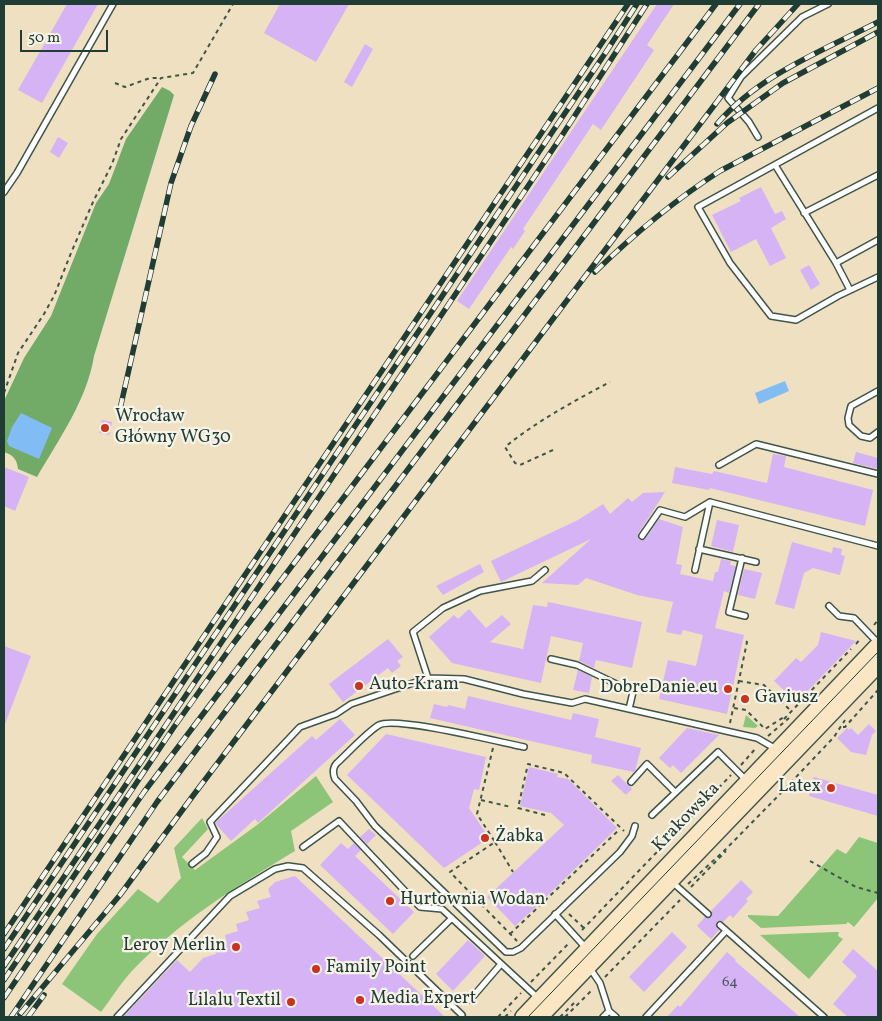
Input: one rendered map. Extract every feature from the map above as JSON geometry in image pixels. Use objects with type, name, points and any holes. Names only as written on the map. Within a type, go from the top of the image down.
[{"type":"main road","name":"Krakowska","points":[[523,1017],[878,644]]},
{"type":"main road","name":"Krakowska","points":[[540,1017],[874,672]]},
{"type":"lane","points":[[4,192],[17,173],[113,4]]},
{"type":"lane","points":[[758,137],[749,122],[728,98],[741,77],[802,17],[828,4]]},
{"type":"lane","points":[[878,108],[698,207],[730,263],[771,316],[796,320],[878,276]]},
{"type":"lane","points":[[775,165],[836,263],[850,290]]},
{"type":"lane","points":[[804,213],[878,175]]},
{"type":"lane","points":[[836,263],[878,240]]},
{"type":"lane","points":[[878,391],[851,406],[848,418],[849,426],[861,436],[870,438],[878,432]]},
{"type":"lane","points":[[719,465],[756,444],[878,474]]},
{"type":"lane","points":[[694,570],[710,502]]},
{"type":"lane","points":[[642,536],[660,510],[685,517],[710,502],[878,546]]},
{"type":"lane","points":[[699,549],[756,562]]},
{"type":"lane","points":[[742,558],[729,612],[745,616]]},
{"type":"lane","points":[[428,678],[412,632],[443,608],[480,591],[532,581],[545,570]]},
{"type":"lane","points":[[829,606],[838,616],[854,618],[878,644]]},
{"type":"lane","points":[[551,658],[577,665],[632,692],[629,709]]},
{"type":"lane","points":[[192,864],[206,853],[217,836],[210,822],[300,727],[336,714],[351,704],[428,678],[464,680],[572,703],[585,700],[629,709],[757,738],[778,751]]},
{"type":"lane","points":[[524,747],[417,725],[386,723],[376,728],[336,764],[333,775],[375,826],[506,952],[514,952],[521,948],[620,852],[632,836],[635,826]]},
{"type":"lane","points":[[652,815],[718,752],[748,782]]},
{"type":"lane","points":[[631,782],[647,764],[675,792]]},
{"type":"lane","points":[[303,847],[338,821],[420,907],[442,909],[540,1000]]},
{"type":"lane","points":[[117,1017],[230,896],[274,869],[288,866],[303,868],[379,935],[462,1017]]},
{"type":"lane","points":[[671,880],[708,914]]},
{"type":"lane","points":[[555,914],[588,950]]},
{"type":"lane","points":[[413,956],[452,918]]},
{"type":"lane","points":[[720,925],[824,1017]]},
{"type":"lane","points":[[646,1017],[726,931]]},
{"type":"lane","points":[[470,1000],[502,964]]},
{"type":"lane","points":[[589,966],[600,983],[609,1011],[616,1017]]},
{"type":"lane","points":[[603,1017],[609,1011]]},
{"type":"path","points":[[115,83],[125,87],[150,78],[192,73],[210,46],[233,4]]},
{"type":"path","points":[[4,393],[18,353],[54,296],[78,236],[112,164],[121,139],[161,78]]},
{"type":"path","points":[[553,450],[520,466],[515,463],[505,447],[560,408],[610,382]]},
{"type":"path","points":[[870,628],[878,620]]},
{"type":"path","points":[[856,644],[864,635]]},
{"type":"path","points":[[728,731],[748,642],[743,640]]},
{"type":"path","points":[[733,708],[746,710],[764,730],[784,718],[806,698],[851,649]]},
{"type":"path","points":[[739,681],[764,685],[791,711]]},
{"type":"path","points":[[843,727],[878,690]]},
{"type":"path","points":[[495,741],[478,814],[513,872]]},
{"type":"path","points":[[687,884],[756,818],[829,742]]},
{"type":"path","points":[[739,766],[759,746]]},
{"type":"path","points":[[545,815],[518,808],[528,764],[564,773],[626,834]]},
{"type":"path","points":[[679,834],[690,818],[734,772]]},
{"type":"path","points":[[481,800],[511,807]]},
{"type":"path","points":[[510,934],[621,828]]},
{"type":"path","points":[[579,933],[679,831]]},
{"type":"path","points":[[494,842],[450,872],[517,942]]},
{"type":"path","points":[[690,888],[726,851]]},
{"type":"path","points":[[810,861],[856,887],[878,893]]},
{"type":"path","points":[[602,980],[680,899]]},
{"type":"path","points":[[562,907],[584,928]]},
{"type":"path","points":[[530,983],[571,941]]},
{"type":"path","points":[[565,1017],[595,987]]},
{"type":"path","points":[[498,1017],[524,989]]},
{"type":"green space","points":[[162,87],[174,95],[85,388],[63,434],[37,477],[18,469],[14,458],[4,452],[4,401],[24,358],[51,316],[96,203],[109,184],[126,139]]},
{"type":"green space","points":[[746,715],[758,726],[755,728],[743,727]]},
{"type":"green space","points":[[316,776],[333,802],[291,831],[295,851],[230,891],[168,937],[131,972],[101,1012],[62,984],[97,934],[138,889],[158,903],[181,878],[174,848],[202,818],[208,829],[182,857],[195,870],[257,825]]},
{"type":"green space","points":[[859,837],[878,843],[878,898],[854,927],[848,922],[846,924],[761,928],[748,917],[748,915],[778,916],[837,849],[846,854]]},
{"type":"green space","points":[[839,932],[838,936],[843,939],[809,979],[760,935]]},
{"type":"water","points":[[785,381],[789,391],[759,404],[755,393]]},
{"type":"water","points":[[21,413],[52,428],[39,459],[9,446],[7,441],[12,427]]},
{"type":"building","points":[[67,4],[98,4],[42,103],[18,90]]},
{"type":"building","points":[[280,4],[349,4],[316,62],[264,33]]},
{"type":"building","points":[[657,4],[674,4],[647,45],[654,50],[601,130],[593,124],[523,229],[525,231],[513,249],[511,247],[469,309],[457,301]]},
{"type":"building","points":[[365,44],[373,49],[352,87],[344,82]]},
{"type":"building","points":[[58,137],[68,143],[59,158],[50,152]]},
{"type":"building","points":[[761,187],[775,214],[782,211],[786,219],[771,228],[786,258],[770,266],[756,239],[731,252],[712,215],[741,201],[739,198]]},
{"type":"building","points":[[809,265],[820,284],[811,290],[800,270]]},
{"type":"building","name":"Wrocław Główny WG30","points":[[102,420],[112,422],[109,435],[99,433]]},
{"type":"building","points":[[856,452],[878,458],[878,469],[853,463]]},
{"type":"building","points":[[773,454],[786,456],[784,467],[873,490],[865,526],[710,488],[709,490],[672,483],[675,467],[712,474],[714,471],[767,483]]},
{"type":"building","points":[[4,467],[29,477],[15,511],[4,506]]},
{"type":"building","points":[[665,492],[638,534],[639,539],[645,539],[659,519],[683,527],[676,564],[682,565],[680,574],[713,581],[715,572],[718,572],[721,559],[731,561],[730,565],[736,566],[729,593],[724,591],[715,628],[744,635],[727,714],[659,699],[668,660],[696,666],[703,635],[683,630],[681,635],[666,632],[673,602],[637,595],[586,578],[578,585],[542,583],[591,539],[501,582],[491,561],[578,520],[603,504],[610,514],[628,498],[632,502],[643,493]]},
{"type":"building","points":[[717,520],[739,525],[733,552],[711,546]]},
{"type":"building","points":[[792,542],[832,553],[833,547],[842,549],[841,555],[845,556],[840,575],[813,568],[804,573],[794,609],[775,604]]},
{"type":"building","points":[[480,564],[484,572],[443,595],[436,586]]},
{"type":"building","points":[[744,569],[762,573],[755,599],[738,595]]},
{"type":"building","points":[[548,602],[642,622],[632,668],[596,660],[594,668],[579,661],[583,643],[551,636],[541,683],[452,663],[429,637],[454,615],[458,619],[469,609],[486,628],[502,615],[511,624],[490,642],[523,649],[533,605],[547,607]]},
{"type":"building","points":[[821,632],[856,641],[797,702],[774,681],[796,658],[801,662],[818,645]]},
{"type":"building","points":[[388,639],[403,657],[397,661],[401,666],[392,673],[388,668],[343,702],[329,684]]},
{"type":"building","points":[[4,646],[31,656],[5,724],[4,724]]},
{"type":"building","points":[[578,670],[592,677],[589,693],[573,690]]},
{"type":"building","points":[[468,696],[571,720],[573,713],[599,719],[595,737],[641,748],[635,771],[591,763],[592,755],[430,718],[434,704],[465,709]]},
{"type":"building","points":[[340,719],[355,735],[258,823],[255,819],[231,841],[215,823],[312,736],[316,740]]},
{"type":"building","points":[[869,724],[876,731],[872,735],[866,755],[851,752],[837,738],[847,728],[849,730],[851,728],[858,735]]},
{"type":"building","points":[[687,728],[719,735],[681,773],[673,765],[670,768],[659,758]]},
{"type":"building","points":[[386,734],[486,757],[479,790],[474,789],[469,808],[489,838],[444,868],[347,775]]},
{"type":"building","points":[[529,767],[558,774],[557,777],[568,779],[617,828],[546,897],[536,903],[537,906],[515,926],[487,897],[564,825],[551,813],[520,806]]},
{"type":"building","points":[[618,775],[632,789],[626,795],[611,781]]},
{"type":"building","points":[[814,777],[878,795],[878,816],[809,796]]},
{"type":"building","points":[[369,829],[376,835],[367,844],[360,837]]},
{"type":"building","points":[[341,843],[348,849],[354,843],[361,850],[355,856],[414,912],[393,934],[320,865]]},
{"type":"building","name":"Family Point","points":[[295,876],[445,1017],[123,1017],[177,960],[190,972],[203,958],[216,954],[214,947],[227,943],[225,935],[238,931],[236,924],[249,920],[246,912],[260,908],[257,901],[271,897],[268,889],[275,882]]},
{"type":"building","points":[[741,880],[753,892],[746,899],[748,901],[733,918],[730,915],[723,922],[717,922],[716,926],[719,930],[711,939],[697,926],[705,917],[711,917],[711,911]]},
{"type":"building","points":[[672,932],[687,947],[644,992],[629,977]]},
{"type":"building","points":[[468,940],[485,956],[453,991],[436,974]]},
{"type":"building","points":[[853,949],[878,971],[878,1017],[848,1017],[833,1004],[857,976],[842,962]]},
{"type":"building","points":[[727,952],[800,1017],[667,1017],[678,1005],[680,1007]]},
{"type":"tram line","points":[[528,1017],[878,652]]},
{"type":"railway","points":[[4,934],[628,4]]},
{"type":"railway","points":[[4,949],[637,4]]},
{"type":"railway","points":[[4,966],[561,137],[647,4]]},
{"type":"railway","points":[[4,980],[174,727],[233,644],[716,4]]},
{"type":"railway","points":[[4,998],[144,792],[740,4]]},
{"type":"railway","points":[[11,1017],[157,802],[759,4]]},
{"type":"railway","points":[[20,1014],[120,895],[756,50],[798,4]]},
{"type":"railway","points":[[717,124],[752,91],[772,78],[814,54],[878,22]]},
{"type":"railway","points":[[668,177],[727,123],[783,83],[878,32]]},
{"type":"railway","points":[[120,409],[171,183],[191,126],[215,74]]},
{"type":"railway","points":[[595,272],[655,218],[720,171],[878,88]]},
{"type":"railway","points":[[28,1017],[44,995]]},
{"type":"place","name":"Wrocław Główny WG30","points":[[105,428]]},
{"type":"place","name":"Auto-Kram","points":[[359,686]]},
{"type":"place","name":"DobreDanie.eu","points":[[728,689]]},
{"type":"place","name":"Gaviusz","points":[[745,699]]},
{"type":"place","name":"Latex","points":[[831,788]]},
{"type":"place","name":"Żabka","points":[[485,838]]},
{"type":"place","name":"Hurtownia Wodan","points":[[390,901]]},
{"type":"place","name":"Leroy Merlin","points":[[236,947]]},
{"type":"place","name":"Family Point","points":[[316,969]]},
{"type":"place","name":"Media Expert","points":[[360,1000]]},
{"type":"place","name":"Lilalu Textil","points":[[291,1002]]}]
